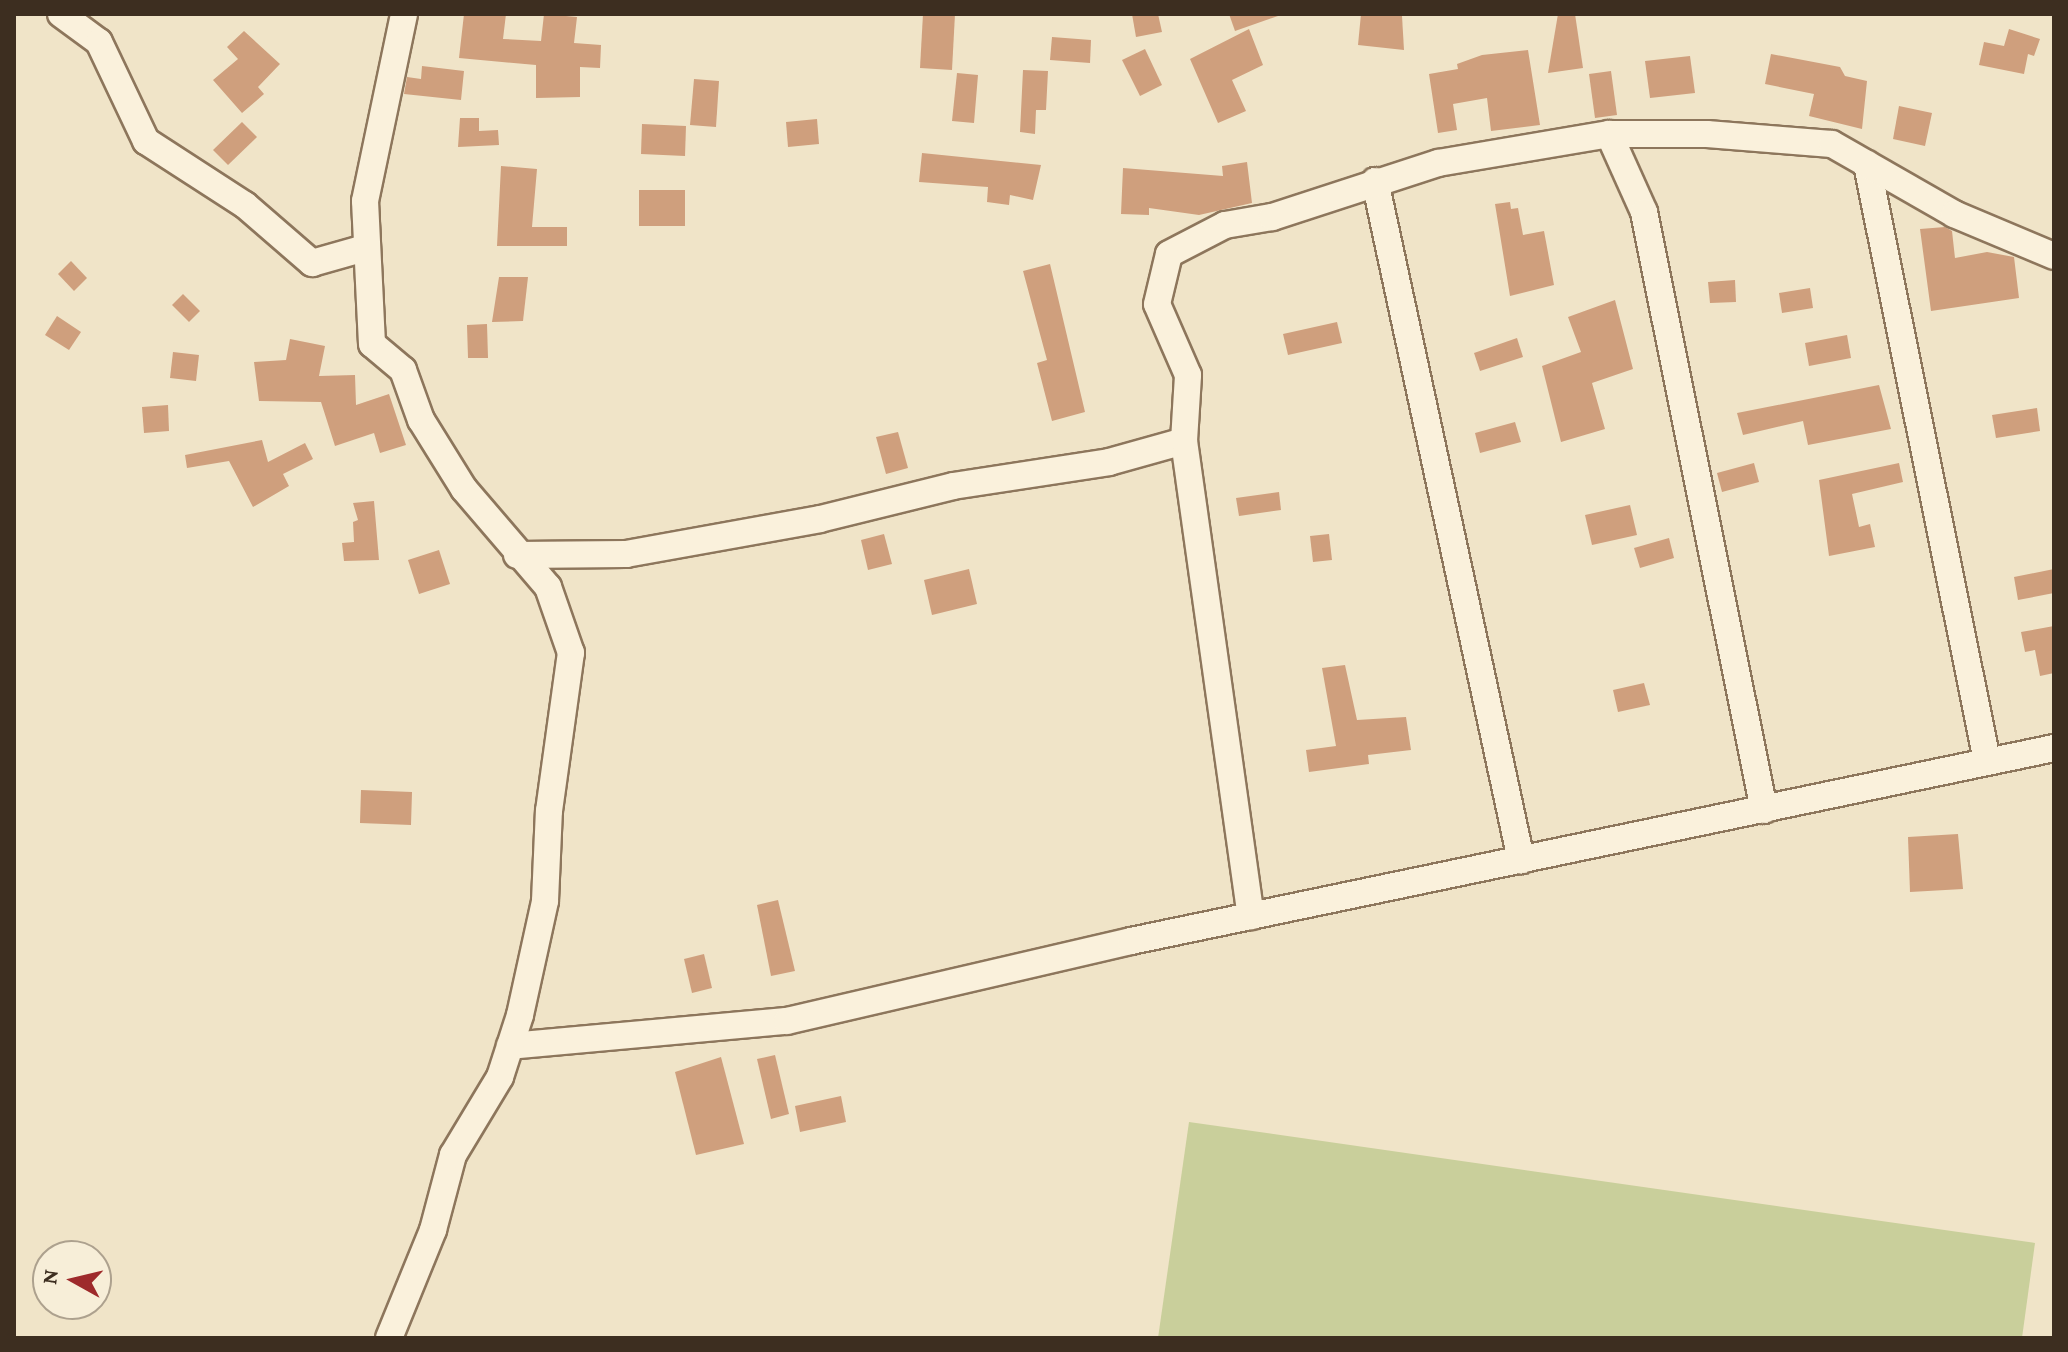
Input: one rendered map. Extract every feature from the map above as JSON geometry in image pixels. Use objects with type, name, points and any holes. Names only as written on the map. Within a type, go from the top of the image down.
[{"type":"street","points":[[61,14],[99,42],[146,141],[245,205],[312,263],[365,248]]},
{"type":"street","points":[[389,1338],[433,1230],[453,1155],[500,1077],[510,1046],[545,901],[549,811],[571,653],[548,587],[517,555],[421,420],[403,370],[372,344],[365,248],[373,148],[404,14]]},
{"type":"street","points":[[1609,134],[1644,212],[1764,810]]},
{"type":"street","points":[[1251,916],[1184,441],[1188,375],[1157,304],[1169,254],[1225,225],[1272,217],[1438,163],[1609,134],[1707,134],[1832,144],[1954,214],[2054,256]]},
{"type":"street","points":[[1867,164],[1987,761]]},
{"type":"street","points":[[1375,181],[1521,860]]},
{"type":"street","points":[[517,555],[626,554],[820,519],[953,486],[1109,462],[1184,441]]},
{"type":"street","points":[[510,1046],[787,1021],[1251,916],[2054,748]]},
{"type":"green space","points":[[1189,1122],[2035,1243],[2022,1338],[1158,1338]]},
{"type":"building","points":[[464,14],[506,14],[503,39],[541,41],[544,14],[577,17],[574,43],[601,45],[600,68],[580,67],[580,97],[536,98],[536,65],[459,58]]},
{"type":"building","points":[[923,14],[955,14],[952,70],[920,68]]},
{"type":"building","points":[[1132,14],[1158,14],[1162,32],[1136,37]]},
{"type":"building","points":[[1229,14],[1277,14],[1278,16],[1235,31]]},
{"type":"building","points":[[1361,14],[1402,16],[1404,50],[1358,45]]},
{"type":"building","points":[[1558,14],[1575,14],[1583,68],[1548,73]]},
{"type":"building","points":[[1249,29],[1263,65],[1232,80],[1246,111],[1218,123],[1190,59]]},
{"type":"building","points":[[2009,29],[2040,39],[2034,56],[2028,54],[2024,74],[1979,65],[1984,42],[2004,46]]},
{"type":"building","points":[[244,31],[280,64],[258,87],[264,94],[242,113],[213,80],[238,59],[227,47]]},
{"type":"building","points":[[1052,37],[1091,40],[1090,63],[1050,60]]},
{"type":"building","points":[[1145,49],[1162,85],[1140,96],[1122,60]]},
{"type":"building","points":[[1528,50],[1540,125],[1491,131],[1487,98],[1453,104],[1457,130],[1438,133],[1429,74],[1458,69],[1457,64],[1482,55]]},
{"type":"building","points":[[1771,54],[1840,67],[1845,76],[1867,81],[1862,129],[1809,116],[1814,94],[1765,84]]},
{"type":"building","points":[[1690,56],[1695,93],[1650,98],[1645,61]]},
{"type":"building","points":[[422,66],[464,71],[461,100],[404,94],[407,77],[421,79]]},
{"type":"building","points":[[1023,70],[1048,71],[1046,110],[1036,110],[1035,134],[1020,132]]},
{"type":"building","points":[[1611,71],[1617,115],[1595,118],[1589,74]]},
{"type":"building","points":[[957,73],[978,75],[974,123],[952,121]]},
{"type":"building","points":[[694,79],[719,81],[716,127],[690,125]]},
{"type":"building","points":[[1899,106],[1932,113],[1925,146],[1893,139]]},
{"type":"building","points":[[460,118],[479,118],[479,131],[498,130],[499,145],[458,147]]},
{"type":"building","points":[[817,119],[819,144],[788,147],[786,122]]},
{"type":"building","points":[[242,122],[257,137],[228,165],[213,150]]},
{"type":"building","points":[[642,124],[686,126],[685,156],[641,154]]},
{"type":"building","points":[[922,153],[1041,165],[1033,200],[1010,195],[1009,205],[987,202],[988,187],[919,182]]},
{"type":"building","points":[[1247,162],[1252,203],[1199,215],[1149,208],[1149,215],[1121,214],[1123,168],[1223,176],[1222,166]]},
{"type":"building","points":[[501,166],[537,169],[532,227],[567,227],[567,246],[497,246]]},
{"type":"building","points":[[639,190],[685,190],[685,226],[639,226]]},
{"type":"building","points":[[1510,202],[1511,209],[1518,208],[1523,235],[1544,231],[1554,285],[1510,296],[1495,204]]},
{"type":"building","points":[[1945,227],[1952,231],[1955,258],[1987,252],[2014,257],[2019,298],[1931,311],[1920,229]]},
{"type":"building","points":[[71,261],[87,278],[74,291],[58,274]]},
{"type":"building","points":[[1050,264],[1085,412],[1052,421],[1037,363],[1047,360],[1023,271]]},
{"type":"building","points":[[499,277],[528,277],[523,321],[492,322]]},
{"type":"building","points":[[1735,280],[1736,302],[1710,303],[1708,282]]},
{"type":"building","points":[[1810,288],[1813,308],[1782,313],[1779,293]]},
{"type":"building","points":[[183,294],[200,311],[189,322],[172,305]]},
{"type":"building","points":[[1615,300],[1633,369],[1592,383],[1605,429],[1561,442],[1542,366],[1581,352],[1568,317]]},
{"type":"building","points":[[57,316],[81,332],[69,350],[45,335]]},
{"type":"building","points":[[1337,322],[1342,343],[1288,355],[1283,334]]},
{"type":"building","points":[[487,324],[488,358],[468,358],[467,325]]},
{"type":"building","points":[[1847,335],[1851,358],[1809,366],[1805,343]]},
{"type":"building","points":[[1517,338],[1523,357],[1480,371],[1474,353]]},
{"type":"building","points":[[290,339],[325,346],[319,376],[355,375],[356,405],[389,394],[406,445],[380,453],[374,433],[335,446],[321,402],[259,401],[254,362],[286,360]]},
{"type":"building","points":[[173,352],[199,355],[196,381],[170,378]]},
{"type":"building","points":[[1879,385],[1891,429],[1808,445],[1803,421],[1743,435],[1737,413]]},
{"type":"building","points":[[168,405],[169,431],[144,433],[142,407]]},
{"type":"building","points":[[2037,408],[2040,431],[1996,438],[1992,415]]},
{"type":"building","points":[[1515,422],[1521,442],[1480,453],[1475,433]]},
{"type":"building","points":[[898,432],[908,468],[886,474],[876,437]]},
{"type":"building","points":[[262,440],[268,462],[305,443],[313,459],[283,474],[289,486],[253,507],[229,461],[187,468],[185,455]]},
{"type":"building","points":[[1754,463],[1759,482],[1722,492],[1717,473]]},
{"type":"building","points":[[1899,463],[1903,482],[1852,494],[1859,527],[1870,524],[1875,547],[1829,556],[1819,480]]},
{"type":"building","points":[[1279,492],[1281,510],[1239,516],[1236,498]]},
{"type":"building","points":[[374,501],[379,560],[344,561],[342,543],[354,542],[353,522],[358,520],[353,503]]},
{"type":"building","points":[[1630,505],[1637,535],[1592,545],[1585,515]]},
{"type":"building","points":[[884,534],[892,564],[868,570],[861,540]]},
{"type":"building","points":[[1329,534],[1332,560],[1313,562],[1310,536]]},
{"type":"building","points":[[1669,538],[1674,558],[1640,568],[1634,548]]},
{"type":"building","points":[[439,550],[450,584],[419,594],[408,560]]},
{"type":"building","points":[[969,569],[977,604],[932,615],[924,580]]},
{"type":"building","points":[[2054,569],[2054,593],[2018,600],[2014,577]]},
{"type":"building","points":[[2054,626],[2054,673],[2040,676],[2035,650],[2025,652],[2021,632]]},
{"type":"building","points":[[1345,665],[1357,720],[1406,717],[1411,750],[1368,755],[1369,764],[1309,772],[1306,750],[1336,746],[1322,668]]},
{"type":"building","points":[[1644,683],[1650,705],[1618,712],[1613,690]]},
{"type":"building","points":[[361,790],[412,792],[411,825],[360,823]]},
{"type":"building","points":[[1958,834],[1963,889],[1910,892],[1908,837]]},
{"type":"building","points":[[778,900],[795,971],[771,976],[757,905]]},
{"type":"building","points":[[704,954],[712,988],[692,993],[684,959]]},
{"type":"building","points":[[775,1055],[789,1114],[771,1119],[757,1059]]},
{"type":"building","points":[[721,1057],[744,1144],[696,1155],[675,1072]]},
{"type":"building","points":[[841,1096],[846,1122],[800,1132],[795,1106]]}]
